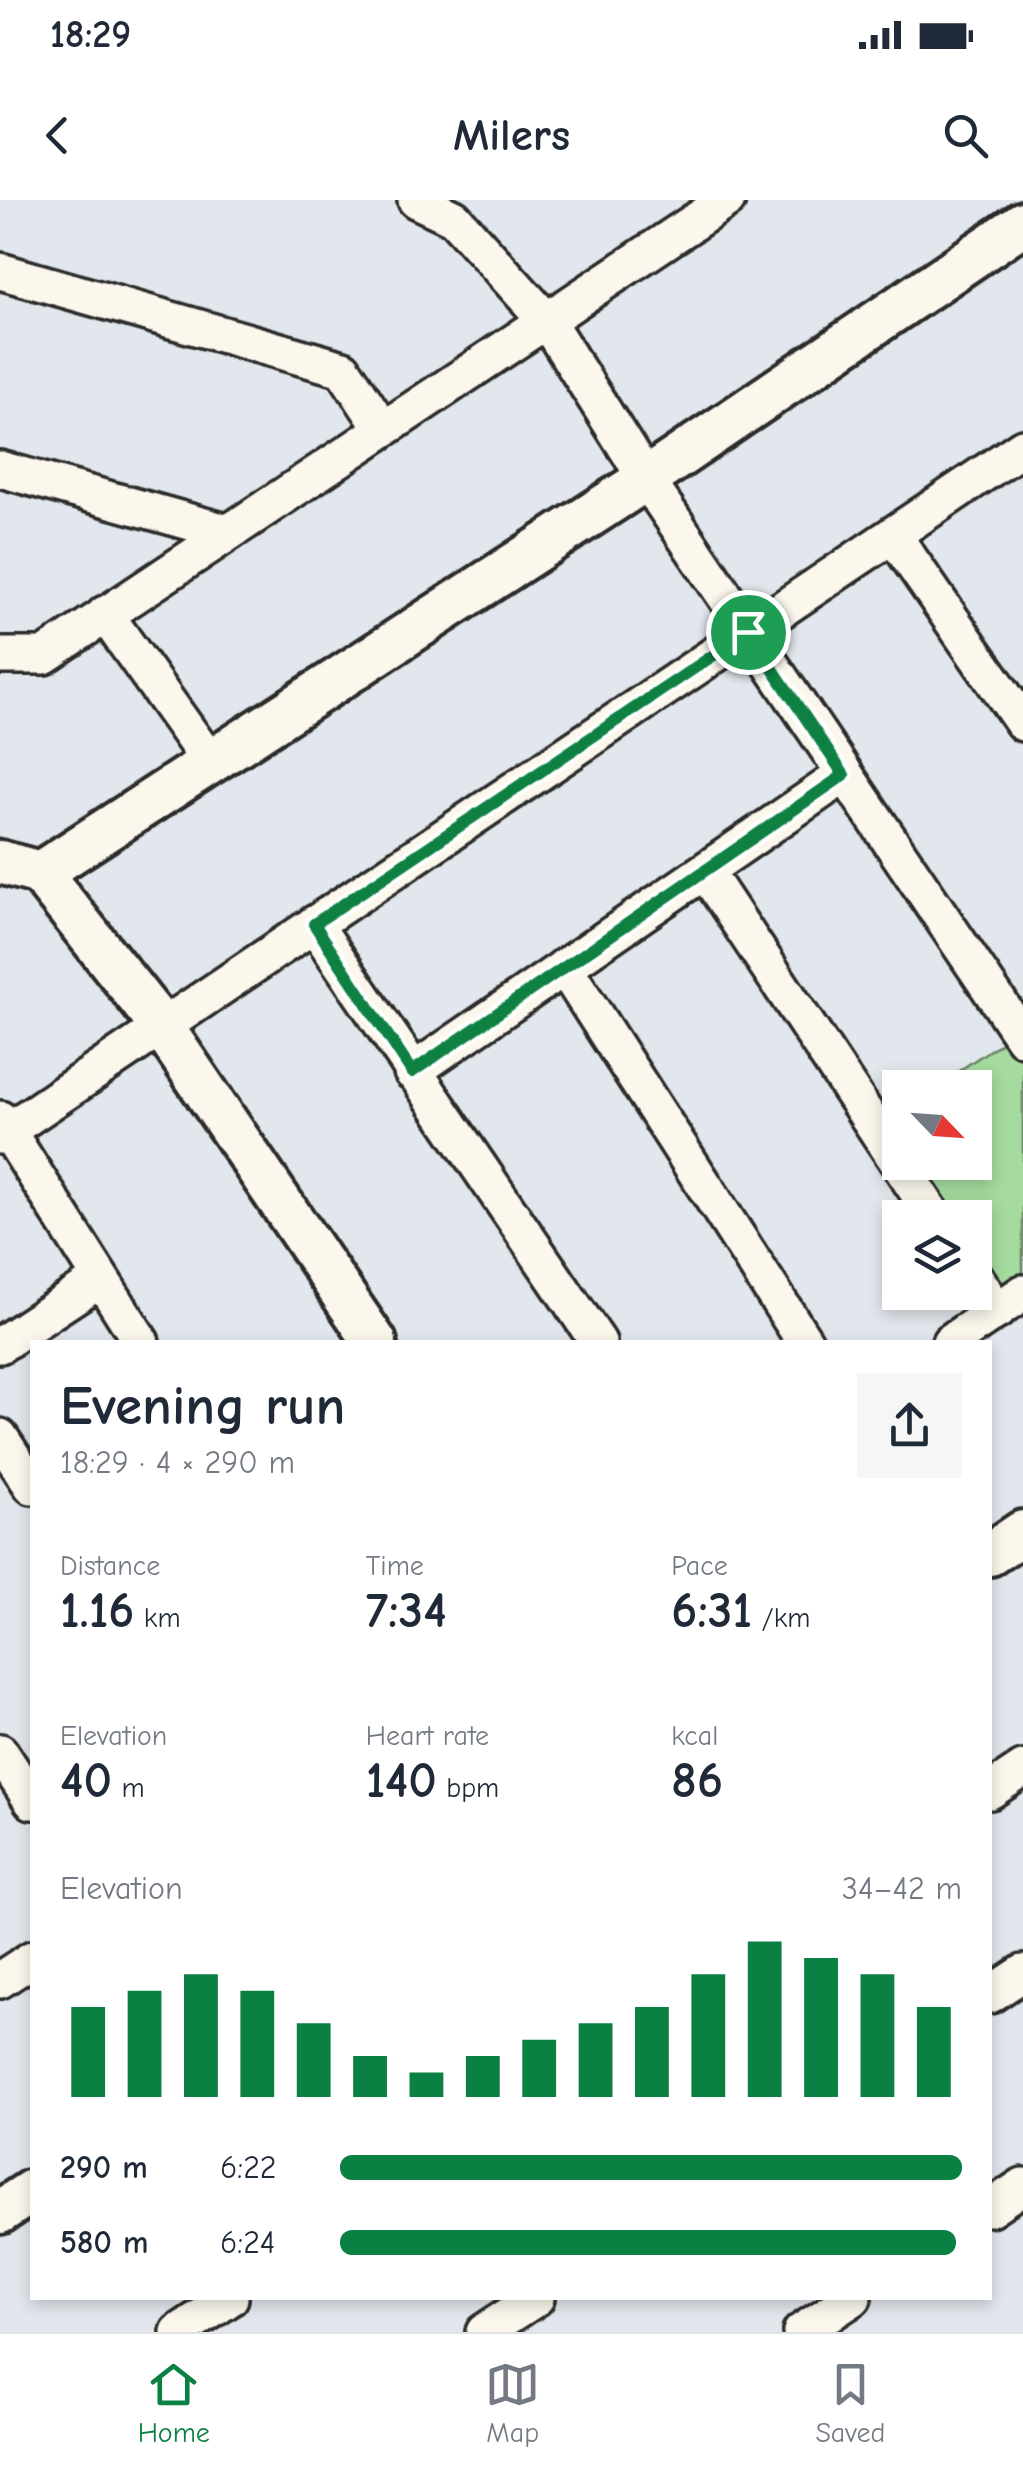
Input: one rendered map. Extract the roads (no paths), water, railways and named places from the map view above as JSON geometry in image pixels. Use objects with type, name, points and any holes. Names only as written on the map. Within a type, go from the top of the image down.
[{"type":"street","points":[[416,200],[454,218],[546,320],[646,479],[1023,1038]]},
{"type":"street","points":[[0,656],[44,656],[546,320],[682,213],[727,200]]},
{"type":"street","points":[[374,1340],[162,1027],[20,868],[210,762],[646,479],[1023,223]]},
{"type":"street","points":[[0,271],[343,369],[382,428]]},
{"type":"street","points":[[140,1340],[3,1128],[162,1027],[1023,447]]},
{"type":"street","points":[[0,470],[226,532]]},
{"type":"street","points":[[893,535],[1023,723]]},
{"type":"street","points":[[105,614],[210,762]]},
{"type":"street","points":[[412,1072],[844,775]]},
{"type":"street","points":[[705,871],[923,1200]]},
{"type":"street","points":[[314,924],[597,1340]]},
{"type":"street","points":[[564,968],[805,1340]]},
{"type":"street","points":[[0,1345],[100,1279]]},
{"type":"street","points":[[953,1340],[1010,1302]]},
{"type":"street","points":[[0,1438],[30,1483]]},
{"type":"street","points":[[992,1553],[1023,1532]]},
{"type":"street","points":[[3,1763],[30,1798]]},
{"type":"street","points":[[992,1790],[1023,1769]]},
{"type":"street","points":[[0,1980],[30,1960]]},
{"type":"street","points":[[992,1994],[1023,1973]]},
{"type":"street","points":[[992,2207],[1023,2186]]},
{"type":"street","points":[[0,2212],[30,2191]]},
{"type":"street","points":[[179,2332],[227,2300]]},
{"type":"street","points":[[484,2332],[533,2300]]},
{"type":"street","points":[[808,2317],[849,2300]]}]
